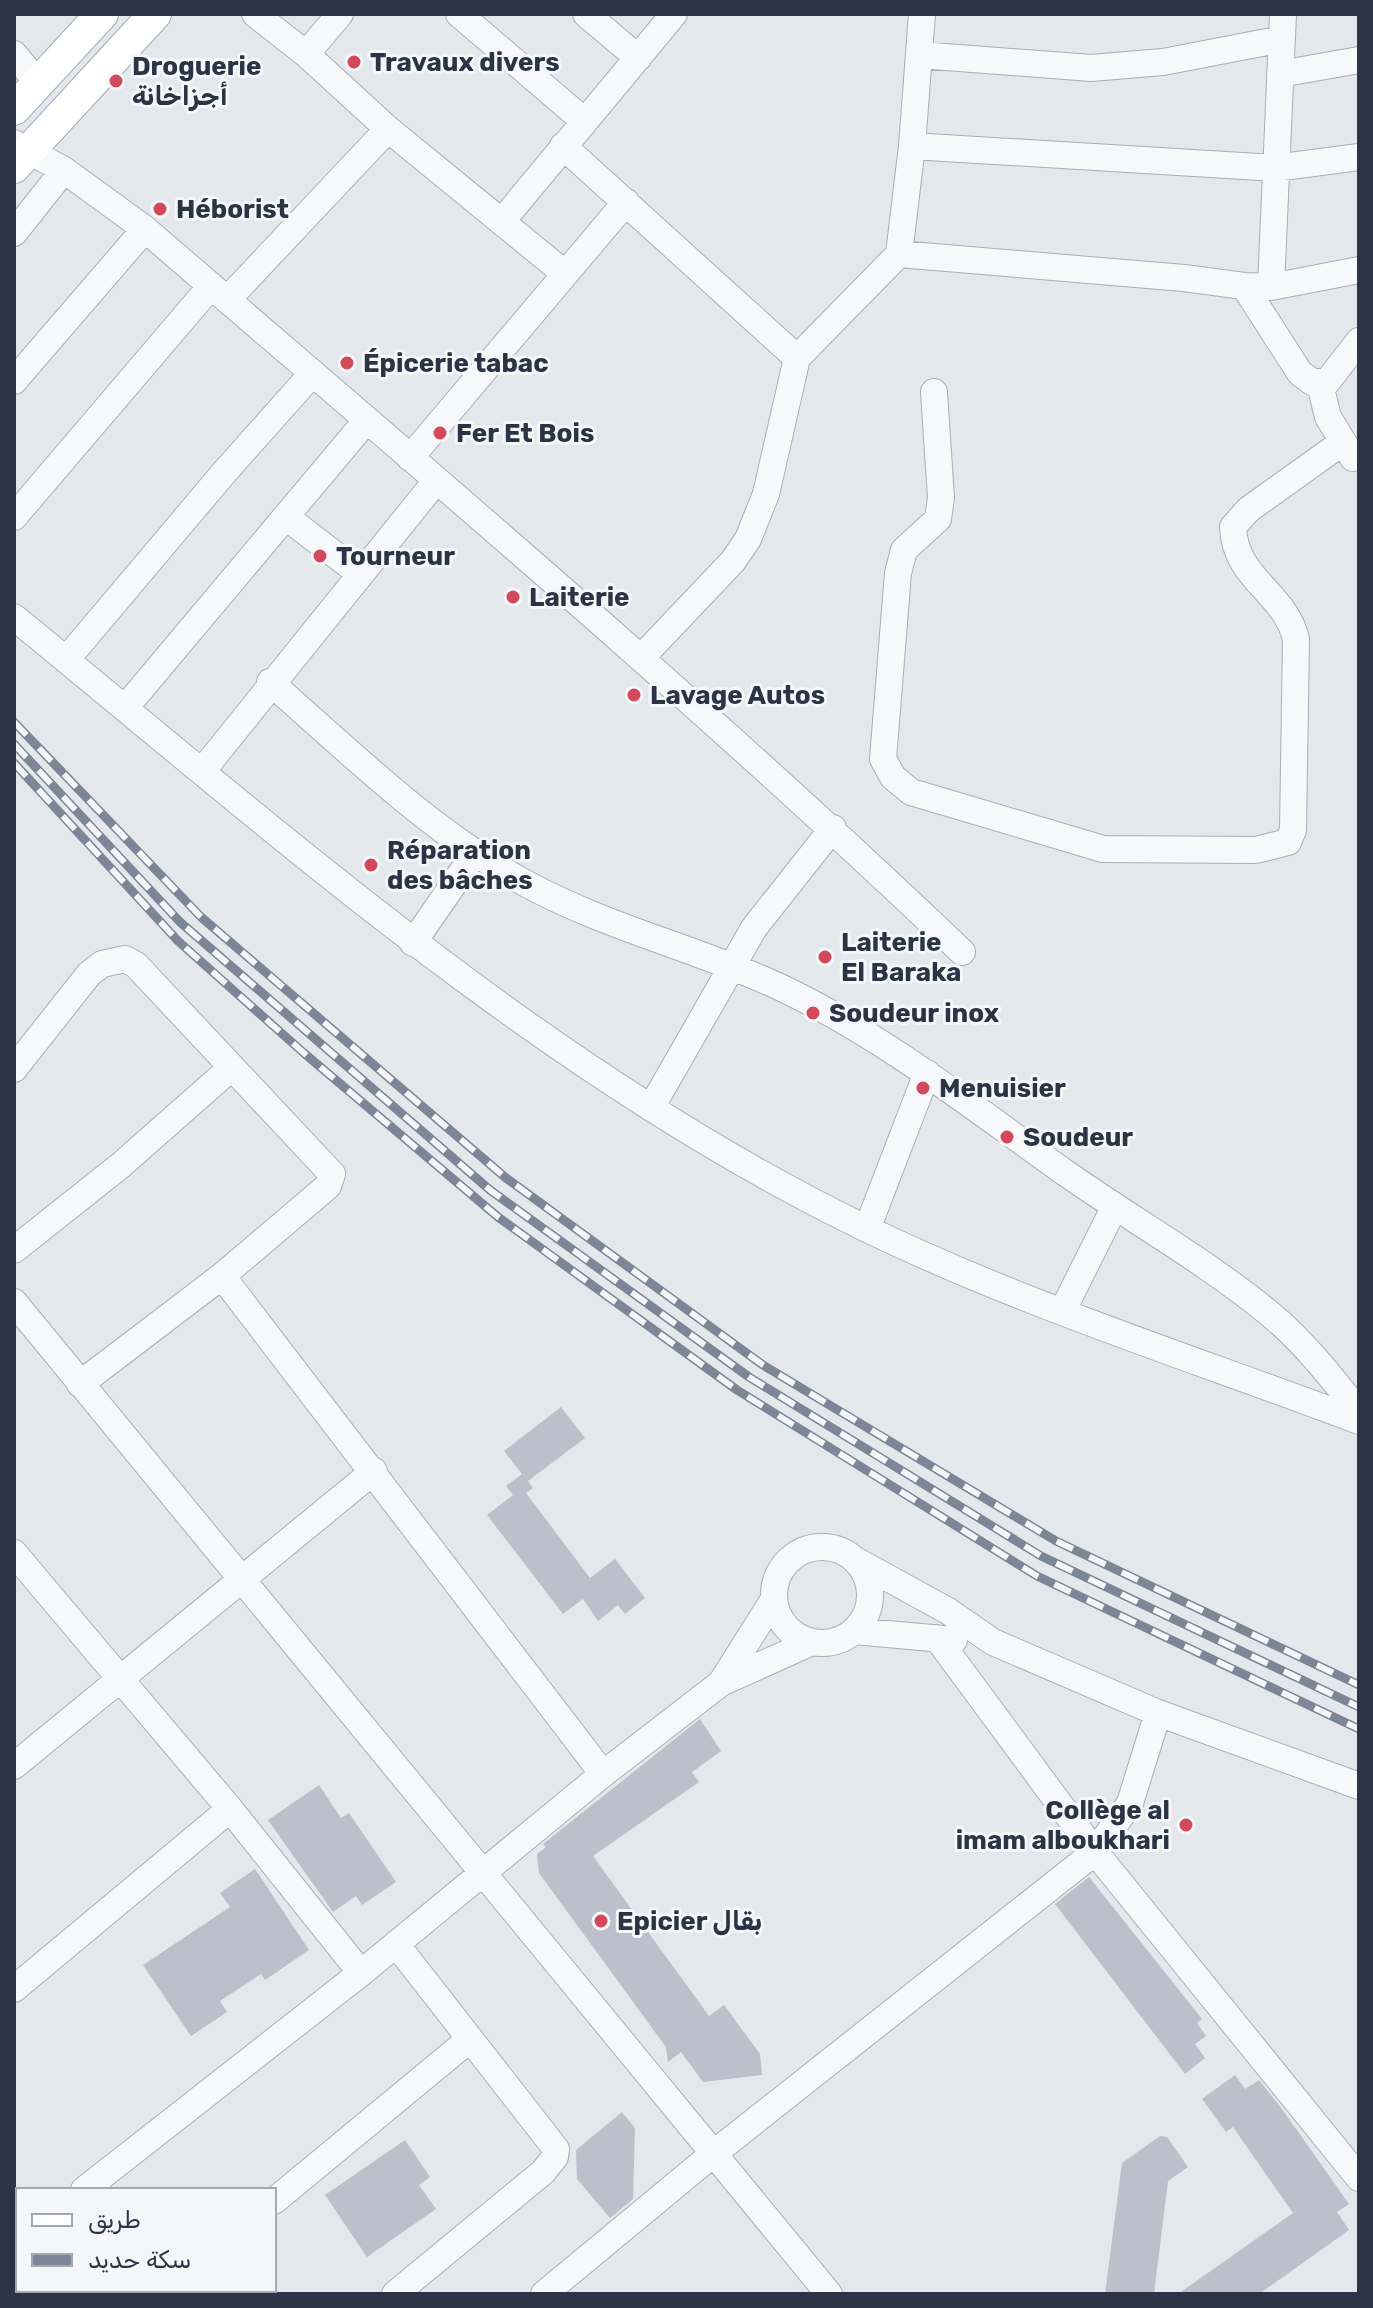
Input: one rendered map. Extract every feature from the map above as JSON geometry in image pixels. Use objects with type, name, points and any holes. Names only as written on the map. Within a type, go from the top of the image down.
[{"type":"main road","points":[[14,109],[102,14]]},
{"type":"main road","points":[[18,153],[155,14]]},
{"type":"street","points":[[255,14],[306,54],[388,129],[563,272]]},
{"type":"street","points":[[306,54],[340,14]]},
{"type":"street","points":[[459,14],[583,120]]},
{"type":"street","points":[[586,14],[638,58]]},
{"type":"street","points":[[503,220],[674,14]]},
{"type":"street","points":[[641,658],[733,561],[748,539],[766,494],[797,358],[899,254],[912,146],[922,14]]},
{"type":"street","points":[[919,55],[1091,68],[1163,62],[1283,26],[1271,287]]},
{"type":"street","points":[[14,54],[38,83]]},
{"type":"street","points":[[1280,74],[1359,60]]},
{"type":"street","points":[[14,517],[219,293],[388,129]]},
{"type":"street","points":[[563,146],[797,358]]},
{"type":"street","points":[[912,146],[1275,168],[1359,157]]},
{"type":"street","points":[[18,153],[64,170],[145,229],[641,658],[833,828],[962,952]]},
{"type":"street","points":[[14,233],[64,170]]},
{"type":"street","points":[[410,458],[563,272],[626,202]]},
{"type":"street","points":[[14,381],[145,229]]},
{"type":"street","points":[[899,254],[1271,287],[1359,270]]},
{"type":"street","points":[[1244,286],[1300,373],[1320,384]]},
{"type":"street","points":[[1320,384],[1333,376],[1359,341]]},
{"type":"street","points":[[66,660],[311,375]]},
{"type":"street","points":[[934,392],[941,498],[938,519],[904,550],[898,573],[883,759],[893,777],[911,792],[1103,849],[1256,850],[1288,842],[1293,830],[1296,639],[1291,617],[1248,573],[1233,545],[1233,527],[1248,510],[1348,450],[1321,402],[1320,384]]},
{"type":"street","points":[[125,708],[366,421]]},
{"type":"street","points":[[203,770],[270,682],[436,481]]},
{"type":"street","points":[[286,517],[359,573]]},
{"type":"street","points":[[14,617],[413,943],[651,1108],[867,1229],[1063,1310],[1359,1421]]},
{"type":"street","points":[[270,682],[399,797],[475,853],[580,910],[730,966],[846,1021],[927,1073],[1114,1208],[1272,1315],[1301,1342],[1359,1412]]},
{"type":"street","points":[[651,1108],[730,966],[774,900],[833,828]]},
{"type":"street","points":[[413,943],[475,853]]},
{"type":"street","points":[[14,1069],[89,974],[102,964],[125,959],[136,965],[329,1168],[332,1177],[328,1186],[222,1276],[80,1384]]},
{"type":"street","points":[[14,1250],[121,1165],[231,1068]]},
{"type":"street","points":[[867,1229],[927,1073]]},
{"type":"street","points":[[1063,1310],[1114,1208]]},
{"type":"street","points":[[222,1276],[603,1774]]},
{"type":"street","points":[[14,1302],[829,2294]]},
{"type":"street","points":[[14,1766],[374,1471]]},
{"type":"street","points":[[812,1642],[785,1626],[774,1599],[775,1583],[782,1568],[802,1550],[829,1547],[948,1611],[993,1642],[1158,1713],[1359,1786]]},
{"type":"street","points":[[14,1554],[230,1809],[361,1973]]},
{"type":"street","points":[[87,2188],[361,1973],[603,1774],[721,1683],[812,1642],[838,1641],[854,1631],[865,1617],[870,1601],[868,1580],[857,1561]]},
{"type":"street","points":[[721,1683],[774,1599]]},
{"type":"street","points":[[854,1631],[993,1642]]},
{"type":"street","points":[[937,1638],[1095,1852],[1359,2178]]},
{"type":"street","points":[[544,2294],[713,2154],[1095,1852],[1130,1803],[1158,1713]]},
{"type":"street","points":[[14,1989],[230,1809]]},
{"type":"street","points":[[395,2294],[543,2172],[555,2157],[552,2140],[396,1944]]},
{"type":"street","points":[[276,2199],[470,2039]]},
{"type":"building","points":[[561,1407],[585,1438],[528,1481],[533,1488],[526,1493],[590,1578],[615,1559],[645,1598],[625,1614],[618,1605],[598,1621],[583,1599],[563,1614],[487,1515],[513,1495],[506,1486],[522,1474],[504,1451]]},
{"type":"building","points":[[700,1719],[721,1751],[692,1772],[699,1782],[593,1856],[709,2016],[724,2005],[760,2054],[762,2075],[703,2082],[681,2052],[668,2062],[666,2047],[539,1873],[537,1854],[546,1847],[543,1844]]},
{"type":"building","points":[[319,1785],[341,1818],[349,1813],[396,1882],[362,1905],[356,1896],[333,1912],[268,1820]]},
{"type":"building","points":[[255,1869],[309,1950],[265,1980],[261,1974],[220,2001],[227,2012],[191,2036],[143,1965],[230,1907],[220,1893]]},
{"type":"building","points":[[1089,1877],[1202,2019],[1197,2023],[1206,2036],[1195,2044],[1205,2058],[1185,2074],[1055,1904]]},
{"type":"building","points":[[1235,2075],[1245,2089],[1259,2080],[1282,2109],[1349,2204],[1337,2212],[1349,2230],[1259,2294],[1178,2294],[1293,2213],[1233,2127],[1226,2132],[1202,2099]]},
{"type":"building","points":[[622,2112],[635,2128],[633,2199],[610,2218],[577,2179],[576,2150]]},
{"type":"building","points":[[1160,2136],[1167,2137],[1188,2167],[1168,2181],[1154,2294],[1105,2294],[1122,2163]]},
{"type":"building","points":[[405,2140],[430,2177],[419,2185],[436,2209],[367,2257],[325,2195]]},
{"type":"railway","points":[[14,722],[201,917],[506,1178],[763,1365],[1056,1541],[1359,1685]]},
{"type":"railway","points":[[14,744],[180,922],[490,1190],[749,1377],[1041,1556],[1359,1707]]},
{"type":"railway","points":[[14,763],[178,941],[305,1054],[498,1217],[737,1390],[1037,1576],[1359,1729]]},
{"type":"place","name":"Travaux divers","points":[[354,62]]},
{"type":"place","name":"Droguerie أجزاخانة","points":[[116,81]]},
{"type":"place","name":"Héborist","points":[[160,209]]},
{"type":"place","name":"Épicerie tabac","points":[[347,363]]},
{"type":"place","name":"Fer Et Bois","points":[[440,433]]},
{"type":"place","name":"Tourneur","points":[[320,556]]},
{"type":"place","name":"Laiterie","points":[[513,597]]},
{"type":"place","name":"Lavage Autos","points":[[634,695]]},
{"type":"place","name":"Réparation des bâches","points":[[371,865]]},
{"type":"place","name":"Laiterie El Baraka","points":[[825,957]]},
{"type":"place","name":"Soudeur inox","points":[[813,1013]]},
{"type":"place","name":"Menuisier","points":[[923,1088]]},
{"type":"place","name":"Soudeur","points":[[1007,1137]]},
{"type":"place","name":"Collège al imam alboukhari","points":[[1186,1825]]},
{"type":"place","name":"Epicier بقال","points":[[601,1921]]}]
